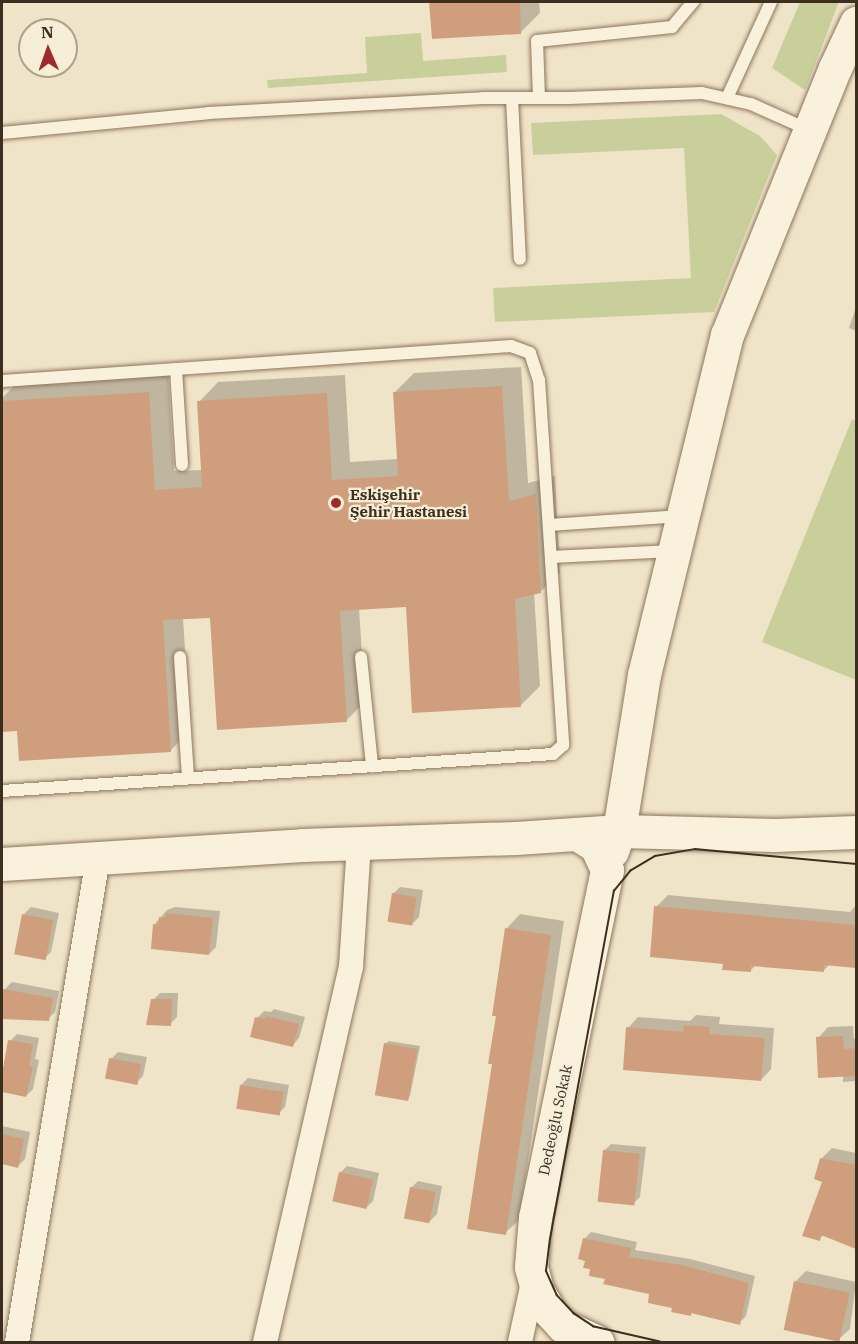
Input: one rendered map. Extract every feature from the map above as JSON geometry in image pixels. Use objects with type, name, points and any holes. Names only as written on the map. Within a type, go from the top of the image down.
[{"type":"street","name":"Dedeoğlu Sokak","points":[[597,1342],[579,1335],[556,1319],[537,1290],[531,1267],[535,1217],[607,870],[618,831],[644,675],[727,335],[835,68],[856,23]]},
{"type":"street","points":[[2,864],[359,843],[618,831],[775,835],[856,832]]},
{"type":"street","points":[[577,834],[596,846],[607,870]]},
{"type":"street","points":[[265,1342],[351,967],[359,843]]},
{"type":"street","points":[[17,1342],[98,858]]},
{"type":"street","points":[[520,1342],[534,1278]]},
{"type":"lane","points":[[539,98],[537,41],[672,27],[693,2]]},
{"type":"lane","points":[[727,98],[771,2]]},
{"type":"lane","points":[[2,133],[208,113],[512,98],[702,93],[751,104],[810,130]]},
{"type":"lane","points":[[512,98],[520,259]]},
{"type":"lane","points":[[2,381],[511,346],[530,353],[540,380],[563,745],[553,754],[2,790]]},
{"type":"lane","points":[[176,369],[182,465]]},
{"type":"lane","points":[[549,525],[683,516]]},
{"type":"lane","points":[[551,556],[675,551]]},
{"type":"lane","points":[[180,657],[188,778]]},
{"type":"lane","points":[[361,657],[372,766]]},
{"type":"green space","points":[[800,2],[839,2],[805,90],[772,68]]},
{"type":"green space","points":[[421,33],[423,61],[506,55],[507,72],[268,88],[267,80],[367,73],[365,37]]},
{"type":"green space","points":[[721,114],[760,136],[777,155],[714,312],[495,322],[493,288],[691,278],[684,148],[533,155],[531,123]]},
{"type":"green space","points":[[852,419],[856,421],[856,680],[762,642]]},
{"type":"building","points":[[429,2],[520,2],[521,34],[432,39]]},
{"type":"building","points":[[502,386],[509,501],[536,494],[541,593],[515,599],[521,707],[412,713],[406,607],[340,611],[347,722],[217,730],[210,618],[163,620],[171,752],[19,761],[17,731],[2,732],[2,401],[149,392],[155,490],[202,487],[197,401],[327,393],[332,480],[398,476],[393,392]]},
{"type":"building","points":[[392,893],[417,897],[412,926],[387,922]]},
{"type":"building","points":[[654,906],[856,925],[856,968],[824,965],[824,972],[751,966],[751,972],[722,970],[723,964],[650,957]]},
{"type":"building","points":[[166,913],[213,918],[209,955],[151,949],[153,924],[158,925],[159,917],[165,918]]},
{"type":"building","points":[[22,914],[53,920],[46,960],[14,954]]},
{"type":"building","points":[[505,928],[551,935],[506,1235],[467,1229],[492,1064],[488,1064],[496,1016],[492,1016]]},
{"type":"building","points":[[3,989],[53,998],[49,1021],[2,1019]]},
{"type":"building","points":[[151,999],[172,999],[171,1026],[146,1025]]},
{"type":"building","points":[[266,1016],[299,1024],[293,1047],[250,1037],[255,1017],[265,1019]]},
{"type":"building","points":[[684,1025],[710,1027],[709,1034],[765,1038],[761,1081],[623,1070],[626,1027],[683,1032]]},
{"type":"building","points":[[843,1036],[844,1049],[856,1048],[856,1076],[818,1078],[816,1037]]},
{"type":"building","points":[[8,1040],[33,1044],[29,1066],[33,1067],[26,1097],[2,1092],[2,1074]]},
{"type":"building","points":[[384,1043],[417,1049],[408,1101],[375,1095]]},
{"type":"building","points":[[109,1058],[141,1064],[137,1085],[105,1079]]},
{"type":"building","points":[[240,1085],[283,1092],[280,1116],[236,1109]]},
{"type":"building","points":[[2,1134],[24,1139],[18,1168],[2,1164]]},
{"type":"building","points":[[603,1150],[640,1154],[634,1206],[598,1202]]},
{"type":"building","points":[[820,1158],[856,1165],[856,1249],[821,1235],[820,1241],[802,1236],[822,1182],[814,1179]]},
{"type":"building","points":[[339,1172],[373,1180],[366,1209],[332,1201]]},
{"type":"building","points":[[410,1187],[436,1192],[429,1223],[404,1218]]},
{"type":"building","points":[[583,1238],[631,1248],[629,1257],[682,1265],[749,1283],[740,1325],[691,1313],[691,1316],[671,1312],[672,1308],[648,1303],[649,1294],[603,1284],[605,1279],[589,1276],[590,1269],[583,1268],[585,1261],[578,1259]]},
{"type":"building","points":[[794,1281],[850,1293],[839,1342],[784,1330]]},
{"type":"tram line","points":[[660,1342],[594,1327],[574,1314],[557,1296],[546,1271],[614,891],[630,871],[655,856],[695,849],[856,864]]},
{"type":"place","name":"Eskişehir Şehir Hastanesi","points":[[336,503]]}]
